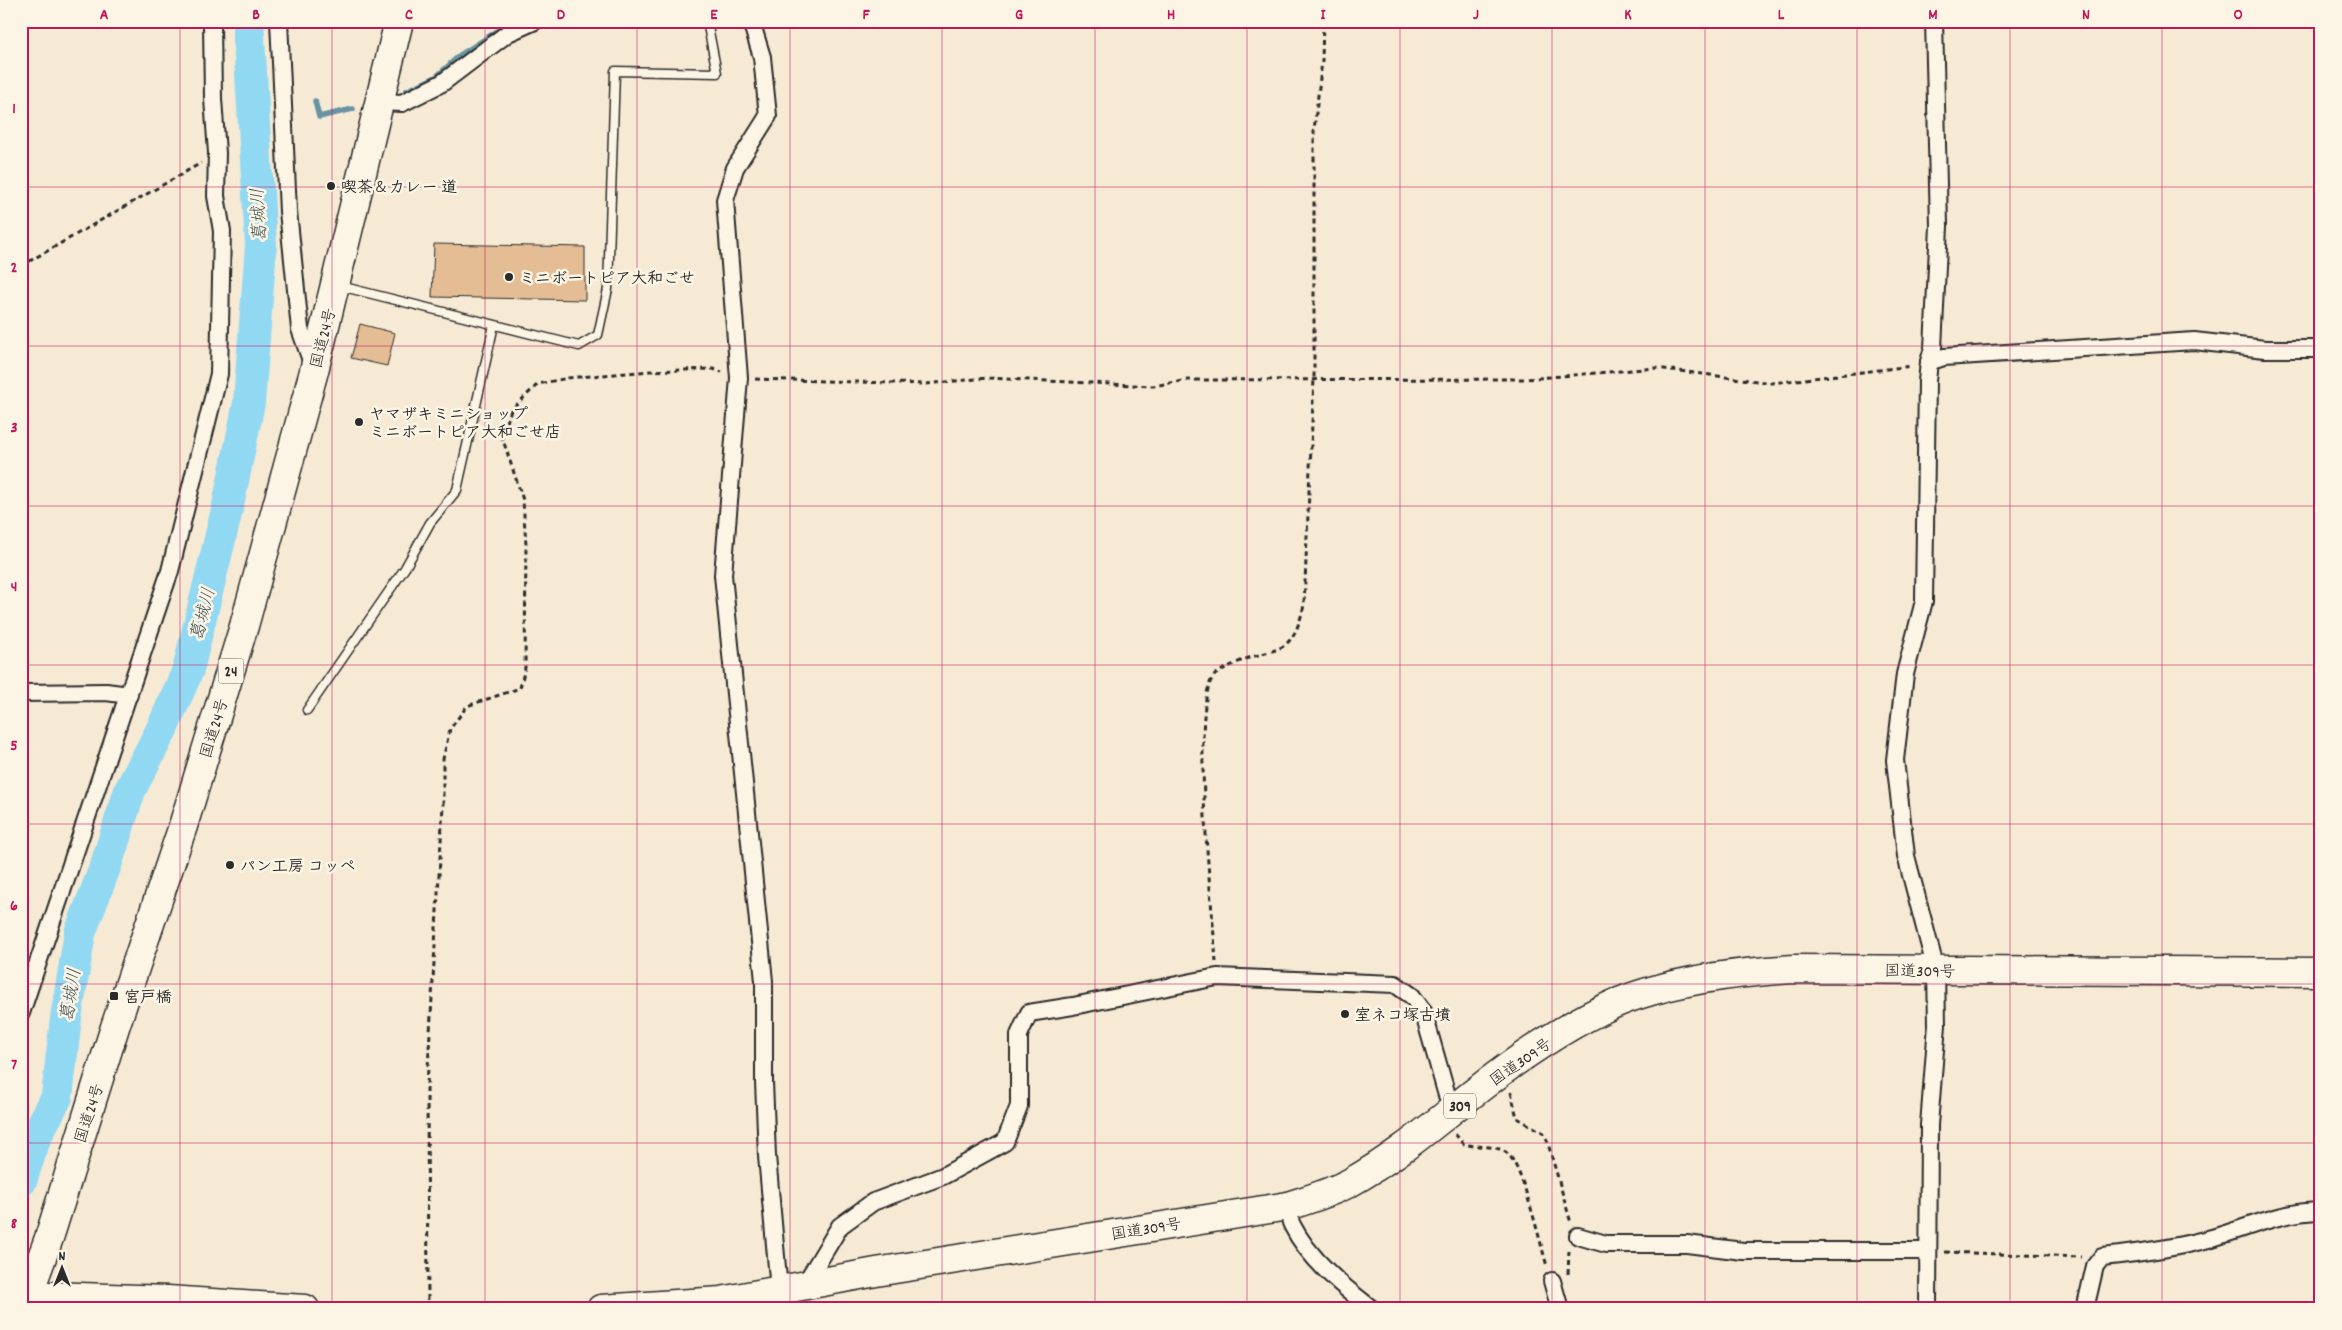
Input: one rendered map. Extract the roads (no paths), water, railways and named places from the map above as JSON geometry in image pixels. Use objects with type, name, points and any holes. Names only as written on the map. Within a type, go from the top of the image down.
[{"type":"highway","name":"国道24号","points":[[26,1302],[206,752],[259,573],[314,370],[399,21]]},
{"type":"highway","name":"国道309号","points":[[601,1309],[722,1305],[792,1287],[1288,1206],[1350,1183],[1389,1159],[1527,1053],[1609,1007],[1638,994],[1721,975],[1765,970],[2321,972]]},
{"type":"highway","points":[[26,1302],[305,1309]]},
{"type":"street","points":[[21,1013],[170,571],[219,374],[222,231],[216,196],[217,153],[213,100],[212,21]]},
{"type":"street","points":[[280,21],[288,211],[300,329],[314,370]]},
{"type":"street","points":[[380,102],[402,104],[442,83],[508,33],[534,21]]},
{"type":"street","points":[[751,21],[762,57],[768,116],[735,168],[725,200],[739,378],[723,575],[764,980],[764,1082],[767,1156],[792,1287]]},
{"type":"street","points":[[1928,1309],[1929,1125],[1937,1025],[1936,970],[1906,856],[1895,760],[1905,674],[1924,601],[1929,362],[1933,348],[1939,226],[1934,21]]},
{"type":"street","points":[[1929,362],[1944,357],[2194,341],[2265,349],[2321,348]]},
{"type":"street","points":[[21,693],[106,692],[129,695]]},
{"type":"street","points":[[792,1287],[840,1226],[873,1202],[943,1176],[1005,1142],[1019,1106],[1019,1035],[1029,1012],[1073,1006],[1217,977],[1395,984],[1412,996],[1423,1011],[1448,1115]]},
{"type":"street","points":[[1288,1206],[1290,1223],[1303,1242],[1346,1289],[1372,1309]]},
{"type":"street","points":[[2085,1309],[2095,1266],[2102,1257],[2183,1246],[2289,1213],[2321,1211]]},
{"type":"street","points":[[1578,1236],[1606,1244],[1680,1244],[1743,1251],[1928,1251]]},
{"type":"street","points":[[1552,1281],[1560,1309]]},
{"type":"lane","points":[[335,284],[579,346],[598,335],[608,289],[615,71],[717,73],[707,21]]},
{"type":"lane","points":[[307,710],[405,568],[430,523],[457,490],[494,325]]},
{"type":"waterway","name":"葛城川","points":[[21,1181],[36,1136],[57,1097],[66,1018],[80,933],[106,865],[130,790],[162,729],[188,670],[227,510],[249,403],[261,246],[248,21]]},
{"type":"waterway","points":[[406,91],[436,77],[460,55],[502,28]]},
{"type":"waterway","points":[[315,101],[319,117],[353,109]]},
{"type":"place","name":"喫茶＆カレー 道","points":[[331,186]]},
{"type":"place","name":"ミニボートピア大和ごせ","points":[[509,277]]},
{"type":"place","name":"ヤマザキミニショップ ミニボートピア大和ごせ店","points":[[359,422]]},
{"type":"place","name":"パン工房 コッペ","points":[[230,865]]},
{"type":"place","name":"宮戸橋","points":[[114,996]]},
{"type":"place","name":"室ネコ塚古墳","points":[[1345,1014]]}]
